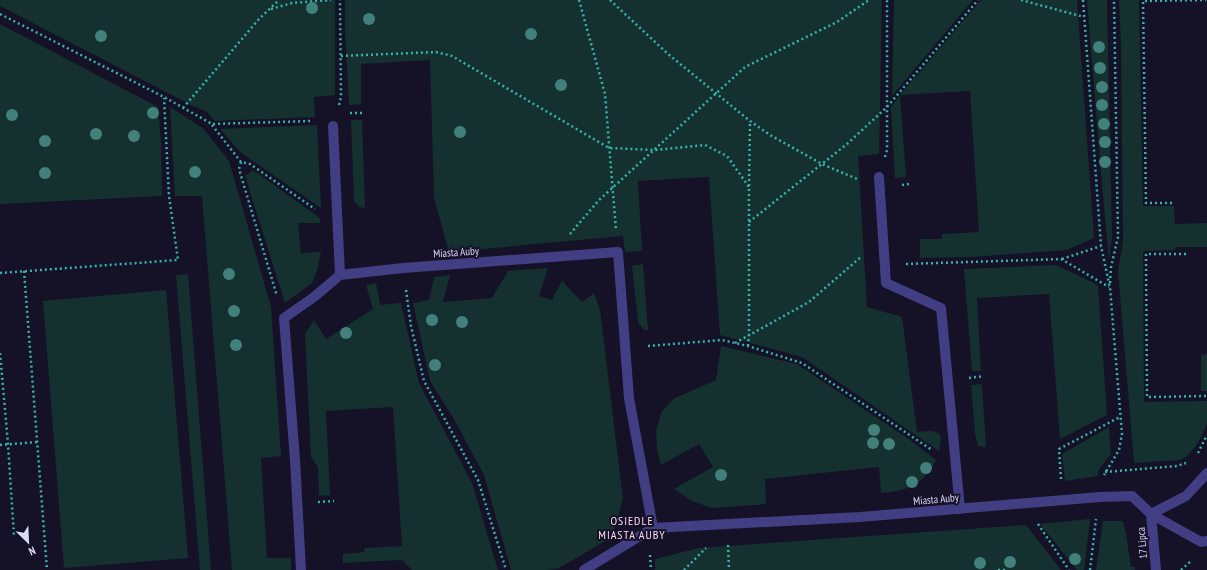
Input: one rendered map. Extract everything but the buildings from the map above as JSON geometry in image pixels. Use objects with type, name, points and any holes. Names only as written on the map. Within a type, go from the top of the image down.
[{"type":"street","points":[[301,570],[295,460],[284,318],[314,297],[340,275],[333,126]]},
{"type":"street","points":[[880,177],[886,283],[941,308],[960,509]]},
{"type":"street","points":[[618,252],[628,398],[653,528]]},
{"type":"street","name":"Miasta Auby","points":[[340,275],[403,268],[618,252]]},
{"type":"street","points":[[1151,514],[1186,496],[1207,473]]},
{"type":"street","name":"Miasta Auby","points":[[584,570],[653,528],[860,517],[1100,497],[1132,496],[1151,514],[1201,542],[1207,541]]},
{"type":"street","name":"17 Lipca","points":[[1151,514],[1156,570]]},
{"type":"path","points":[[183,108],[259,19],[279,0]]},
{"type":"path","points":[[270,9],[292,3],[331,0]]},
{"type":"path","points":[[212,124],[316,121],[333,126],[341,97],[340,0]]},
{"type":"path","points":[[579,0],[605,94],[618,252]]},
{"type":"path","points":[[610,0],[668,54],[750,121],[770,135],[822,164],[880,188]]},
{"type":"path","points":[[550,256],[599,200],[745,67],[837,22],[870,0]]},
{"type":"path","points":[[880,177],[887,150],[887,0]]},
{"type":"path","points":[[749,222],[847,144],[887,107],[978,0]]},
{"type":"path","points":[[1021,0],[1084,17]]},
{"type":"path","points":[[1082,0],[1101,246],[1110,288]]},
{"type":"path","points":[[1103,477],[1117,455],[1121,445],[1122,434],[1110,288],[1111,267],[1118,237],[1114,0]]},
{"type":"path","points":[[1172,203],[1146,203],[1143,1],[1206,0]]},
{"type":"path","points":[[0,14],[164,97],[212,124],[241,162],[250,164],[322,213],[338,214]]},
{"type":"path","points":[[341,56],[436,52],[452,56],[609,148],[655,150],[705,145],[727,156],[749,187]]},
{"type":"path","points":[[0,273],[178,260],[169,196],[164,97]]},
{"type":"path","points":[[748,346],[750,121]]},
{"type":"path","points":[[241,162],[240,169],[284,318]]},
{"type":"path","points":[[734,343],[809,302],[883,238]]},
{"type":"path","points":[[885,264],[1061,260],[1101,246]]},
{"type":"path","points":[[1186,254],[1146,254],[1147,397],[1207,396]]},
{"type":"path","points":[[1061,260],[1110,288]]},
{"type":"path","points":[[403,268],[411,326],[424,381],[478,480],[506,570]]},
{"type":"path","points":[[24,271],[48,570]]},
{"type":"path","points":[[624,348],[722,340],[748,346],[802,363],[938,454],[955,458]]},
{"type":"path","points":[[0,353],[14,536]]},
{"type":"path","points":[[1062,500],[1059,450],[1120,417]]},
{"type":"path","points":[[1195,458],[1207,435]]},
{"type":"path","points":[[0,445],[37,442]]},
{"type":"path","points":[[1105,472],[1177,466],[1188,463]]},
{"type":"path","points":[[1023,503],[1069,570]]},
{"type":"path","points":[[1090,570],[1097,517]]},
{"type":"path","points":[[998,570],[1007,570]]},
{"type":"green space","points":[[0,0],[335,0],[335,95],[314,97],[315,117],[215,121],[207,112],[0,6]]},
{"type":"green space","points":[[345,0],[882,0],[879,154],[858,156],[867,307],[902,317],[917,432],[936,432],[941,436],[939,451],[802,357],[720,335],[709,177],[638,181],[642,251],[625,252],[623,236],[449,252],[434,198],[430,60],[361,64],[361,104],[349,105],[345,32]]},
{"type":"green space","points":[[894,0],[973,0],[892,96]]},
{"type":"green space","points":[[981,0],[1077,0],[1094,238],[1067,250],[972,257],[920,258],[920,239],[942,239],[942,234],[979,232],[970,91],[900,95]]},
{"type":"green space","points":[[1087,0],[1107,0],[1112,237],[1109,260],[1102,185]]},
{"type":"green space","points":[[1119,0],[1139,0],[1143,206],[1174,206],[1175,224],[1207,223],[1207,247],[1175,247],[1175,250],[1143,251],[1144,402],[1207,401],[1207,423],[1203,433],[1193,450],[1180,460],[1134,463],[1118,271],[1123,242],[1121,45]]},
{"type":"green space","points":[[0,24],[158,107],[161,142],[162,196],[0,204]]},
{"type":"green space","points":[[900,95],[906,177],[895,178],[891,107]]},
{"type":"green space","points":[[170,107],[203,128],[229,161],[271,307],[281,456],[261,458],[267,558],[291,558],[291,570],[232,570],[202,196],[175,196]]},
{"type":"green space","points":[[351,120],[362,120],[365,208],[359,207],[354,201]]},
{"type":"green space","points":[[317,125],[321,208],[240,152],[220,129]]},
{"type":"green space","points":[[253,170],[320,218],[320,223],[298,223],[301,253],[321,252],[312,283],[285,303],[245,176]]},
{"type":"green space","points":[[643,264],[648,330],[644,330],[638,322],[632,266]]},
{"type":"green space","points":[[1056,265],[1098,286],[1107,415],[1060,439],[1049,294],[977,298],[981,371],[972,371],[964,269]]},
{"type":"green space","points":[[548,268],[539,296],[552,300],[562,281],[582,302],[594,293],[600,310],[623,499],[612,537],[559,568],[548,570],[511,570],[484,475],[455,421],[430,381],[413,303],[429,300],[434,277],[450,275],[443,302],[492,298],[508,271]]},
{"type":"green space","points":[[188,274],[211,570],[200,570],[176,275]]},
{"type":"green space","points":[[376,283],[380,305],[401,303],[419,383],[472,483],[498,570],[412,570],[402,560],[343,563],[343,554],[364,552],[365,548],[402,546],[393,407],[326,411],[330,495],[319,496],[318,467],[311,457],[305,334],[314,320],[326,339],[373,309],[366,285]]},
{"type":"green space","points":[[166,290],[188,558],[64,568],[43,301]]},
{"type":"green space","points":[[721,346],[797,364],[910,440],[936,460],[931,469],[920,481],[899,491],[881,493],[879,467],[765,479],[766,504],[712,508],[692,501],[674,489],[713,467],[699,444],[661,465],[657,450],[656,430],[662,411],[675,398],[716,380]]},
{"type":"green space","points":[[1207,354],[1207,391],[1201,391],[1201,355]]},
{"type":"green space","points":[[982,384],[986,447],[978,446],[975,433],[971,385]]},
{"type":"green space","points":[[1109,427],[1111,454],[1100,468],[1097,476],[1065,481],[1062,454]]},
{"type":"green space","points":[[1090,519],[1084,570],[1077,570],[1040,524]]},
{"type":"green space","points":[[1103,521],[1123,521],[1131,567],[1135,567],[1135,570],[1096,570]]},
{"type":"green space","points":[[1026,525],[1061,570],[655,570],[655,559],[699,548]]},
{"type":"district","name":"OSIEDLE MIASTA AUBY","points":[[632,527]]}]
